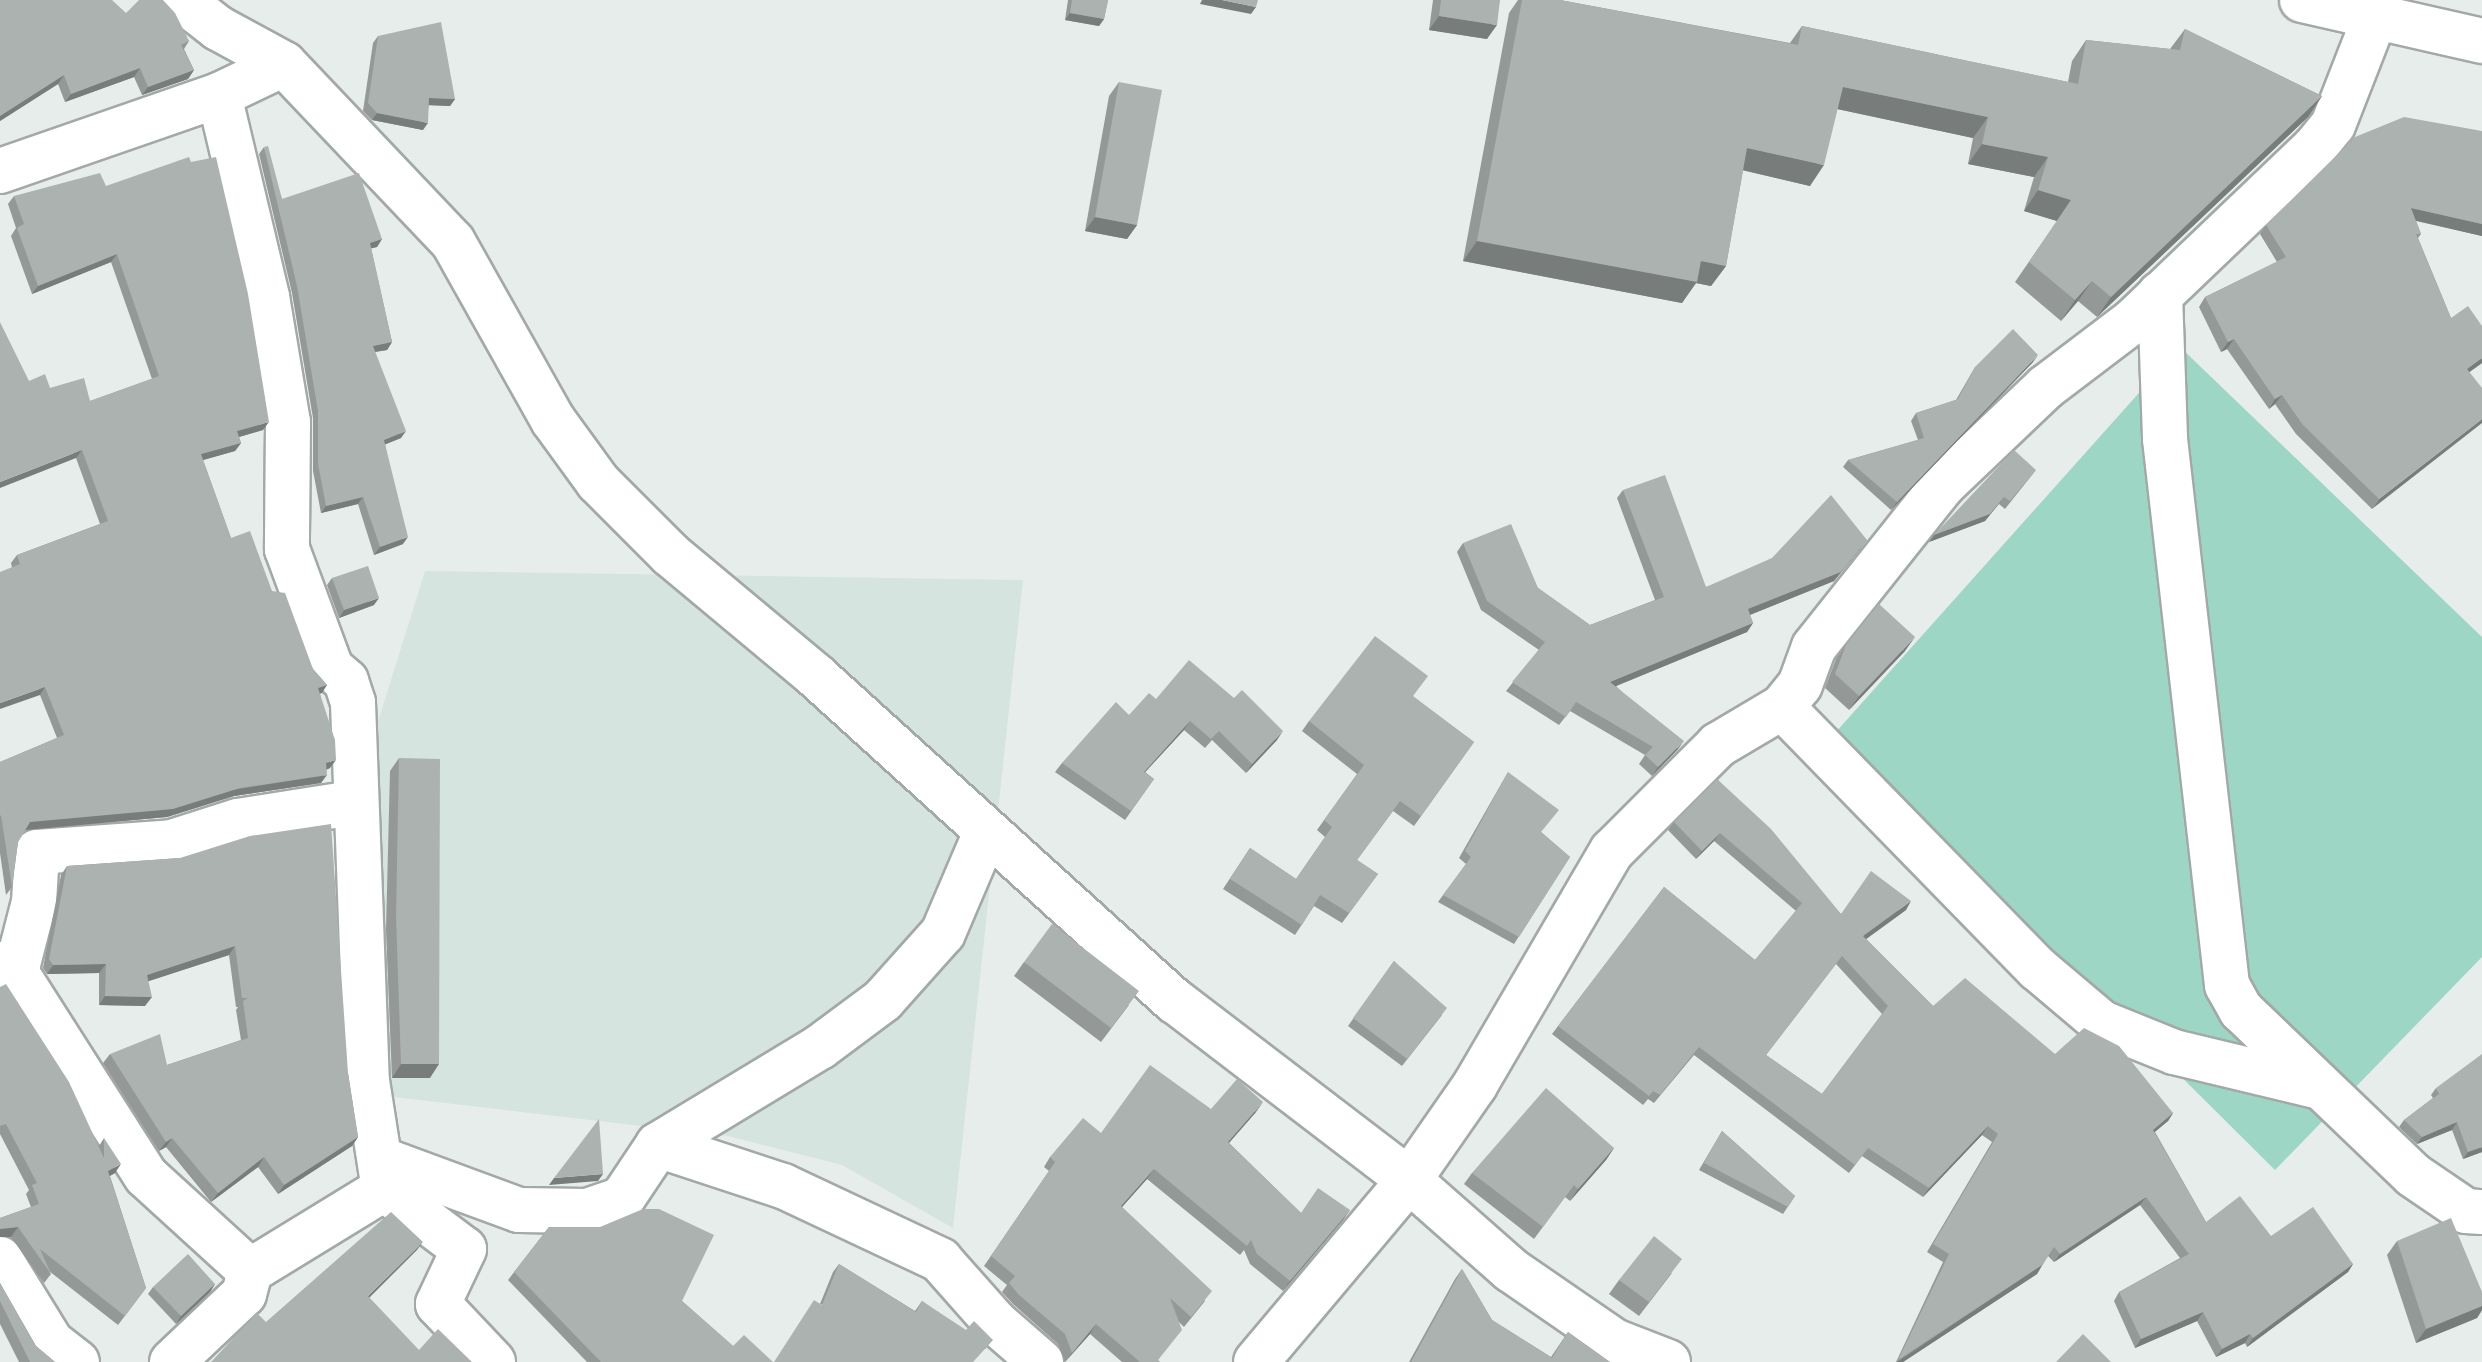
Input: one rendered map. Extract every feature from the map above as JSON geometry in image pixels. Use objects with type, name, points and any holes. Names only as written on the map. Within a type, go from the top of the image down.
[{"type":"street","points":[[182,0],[218,28],[284,64],[453,242],[516,361],[598,482],[671,555],[816,676],[1175,1001],[1409,1180],[1511,1270],[1614,1341],[1668,1362]]},
{"type":"street","points":[[2302,0],[2374,20],[2482,41]]},
{"type":"street","points":[[1256,1362],[1409,1180],[1483,1073],[1612,851],[1718,745],[1782,707],[1800,685],[1814,647],[1943,485],[2046,387],[2160,294],[2333,125],[2374,20]]},
{"type":"street","points":[[0,171],[219,95],[284,64]]},
{"type":"street","points":[[219,95],[267,297],[288,422],[287,549],[331,668],[346,681],[353,703],[359,765],[353,803],[367,1081],[384,1174],[464,1249],[438,1304],[493,1362]]},
{"type":"street","points":[[2160,294],[2165,439],[2227,985],[2241,1010],[2413,1175],[2466,1211],[2482,1212]]},
{"type":"street","points":[[1782,707],[2038,969],[2102,1023],[2174,1052],[2320,1087]]},
{"type":"street","points":[[250,1271],[146,1176],[8,968],[34,902],[37,852],[172,842],[238,821],[353,803]]},
{"type":"street","points":[[384,1174],[519,1210],[587,1211],[622,1199],[658,1145],[820,1047],[883,1000],[943,933],[986,832]]},
{"type":"street","points":[[658,1145],[783,1186],[940,1260],[995,1322],[1041,1362]]},
{"type":"street","points":[[172,1362],[244,1294],[250,1271],[384,1174]]},
{"type":"street","points":[[2,1270],[51,1342],[77,1362]]},
{"type":"shaded area","points":[[425,571],[1023,580],[953,1228],[842,1165],[728,1136],[376,1095],[377,725]]},
{"type":"green space","points":[[2180,347],[2482,637],[2482,957],[2275,1170],[1835,733]]},
{"type":"building","points":[[0,0],[112,0],[126,13],[139,0],[163,0],[175,13],[189,41],[181,45],[194,70],[148,87],[140,68],[71,94],[64,75],[0,116]]},
{"type":"building","points":[[1072,0],[1108,0],[1104,19],[1070,13]]},
{"type":"building","points":[[1222,0],[1258,0],[1256,7]]},
{"type":"building","points":[[1441,0],[1500,0],[1497,25],[1439,16]]},
{"type":"building","points":[[1522,0],[1560,0],[1798,45],[1802,26],[2078,84],[2086,40],[2180,50],[2185,29],[2322,96],[2111,297],[2092,281],[2075,300],[2029,262],[2071,200],[2038,190],[2048,157],[1982,144],[1988,117],[1843,87],[1824,165],[1747,148],[1726,266],[1701,261],[1697,282],[1477,241]]},
{"type":"building","points":[[441,22],[455,99],[429,98],[428,123],[377,113],[368,103],[378,36]]},
{"type":"building","points":[[1119,82],[1162,90],[1137,225],[1095,217]]},
{"type":"building","points":[[2404,117],[2482,131],[2482,224],[2411,208],[2421,234],[2416,234],[2451,318],[2468,306],[2482,326],[2482,358],[2467,369],[2482,388],[2482,419],[2379,499],[2303,425],[2282,395],[2275,399],[2234,339],[2228,342],[2205,297],[2286,257],[2266,225],[2355,137]]},
{"type":"building","points":[[268,146],[282,199],[359,173],[382,239],[370,243],[392,342],[373,346],[406,431],[384,440],[408,537],[380,547],[363,497],[326,506],[318,464],[318,411],[297,286],[264,147]]},
{"type":"building","points":[[189,157],[191,162],[216,157],[248,294],[269,422],[237,431],[241,443],[201,454],[231,538],[250,531],[272,591],[285,593],[313,669],[327,685],[318,688],[335,740],[336,760],[326,763],[327,775],[240,788],[173,809],[30,822],[18,842],[12,887],[0,816],[0,762],[64,735],[45,687],[0,703],[0,572],[20,564],[17,555],[108,521],[82,450],[0,482],[0,322],[29,381],[45,374],[50,388],[84,378],[90,401],[159,376],[117,254],[38,286],[17,228],[24,224],[14,196],[100,173],[106,186]]},
{"type":"building","points":[[2013,329],[2038,355],[1897,502],[1848,460],[1924,438],[1916,413],[1958,399],[1975,367]]},
{"type":"building","points":[[2014,450],[2036,470],[2010,501],[2004,497],[1990,514],[1934,535]]},
{"type":"building","points":[[1665,475],[1706,587],[1772,558],[1831,495],[1867,540],[1841,572],[1748,609],[1753,623],[1610,682],[1684,741],[1658,767],[1645,755],[1653,747],[1576,702],[1566,717],[1512,682],[1545,642],[1487,601],[1463,543],[1511,524],[1538,588],[1590,625],[1664,597],[1623,490]]},
{"type":"building","points":[[368,566],[379,598],[344,610],[332,578]]},
{"type":"building","points":[[1879,604],[1915,637],[1859,696],[1835,674],[1846,645]]},
{"type":"building","points":[[1375,636],[1428,676],[1413,696],[1474,742],[1421,816],[1400,801],[1357,860],[1378,874],[1349,913],[1320,895],[1302,925],[1230,879],[1250,848],[1296,879],[1332,827],[1324,820],[1364,765],[1309,721]]},
{"type":"building","points":[[1189,660],[1234,698],[1242,690],[1283,731],[1252,764],[1219,731],[1211,739],[1190,721],[1144,772],[1154,779],[1131,811],[1062,763],[1116,702],[1129,715],[1149,693],[1156,699]]},
{"type":"building","points":[[399,758],[440,759],[439,1064],[401,1064],[396,916]]},
{"type":"building","points":[[1508,772],[1559,810],[1541,832],[1570,857],[1519,937],[1443,895],[1471,857],[1465,851]]},
{"type":"building","points":[[1717,779],[1771,829],[1841,914],[1871,871],[1911,901],[1863,936],[1933,1006],[1965,978],[2055,1054],[2084,1028],[2119,1046],[2173,1113],[2153,1130],[2206,1222],[2240,1196],[2271,1236],[2313,1207],[2353,1264],[2253,1338],[2250,1334],[2222,1349],[2203,1312],[2141,1339],[2119,1292],[2189,1254],[2146,1197],[2060,1254],[2054,1247],[2042,1265],[1898,1360],[1949,1254],[1933,1244],[1998,1134],[1988,1126],[1929,1188],[1868,1148],[1855,1165],[1699,1047],[1660,1095],[1653,1091],[1649,1096],[1558,1026],[1664,887],[1755,960],[1802,903],[1720,833],[1702,851],[1674,822]],"holes":[[[1842,956],[1888,1006],[1822,1094],[1766,1055]]]},
{"type":"building","points":[[331,824],[348,1073],[358,1137],[284,1185],[264,1157],[218,1193],[172,1138],[166,1142],[110,1054],[160,1034],[167,1065],[248,1038],[243,1001],[248,998],[242,998],[235,946],[147,975],[152,997],[105,996],[106,964],[53,965],[49,959],[67,866],[180,858],[250,836]]},
{"type":"building","points":[[1052,924],[1139,991],[1111,1028],[1024,962]]},
{"type":"building","points":[[1394,961],[1447,1008],[1407,1059],[1353,1018]]},
{"type":"building","points":[[6,984],[69,1082],[104,1158],[104,1138],[121,1164],[108,1171],[146,1288],[125,1316],[40,1249],[51,1274],[18,1227],[0,1229],[0,1218],[39,1204],[32,1185],[37,1183],[6,1124],[0,1126],[0,987]]},
{"type":"building","points":[[2482,1054],[2482,1147],[2468,1152],[2457,1122],[2422,1137],[2404,1120],[2439,1094],[2436,1088]]},
{"type":"building","points":[[1150,1065],[1211,1109],[1237,1079],[1263,1102],[1228,1142],[1301,1213],[1318,1188],[1350,1210],[1290,1281],[1257,1254],[1251,1240],[1247,1246],[1154,1169],[1121,1206],[1212,1291],[1191,1317],[1170,1298],[1182,1330],[1158,1360],[1160,1362],[1140,1362],[1096,1324],[1072,1353],[1065,1334],[1019,1295],[1009,1283],[1015,1276],[991,1256],[1055,1162],[1050,1157],[1083,1118],[1101,1133]]},
{"type":"building","points":[[1546,1088],[1614,1148],[1578,1189],[1574,1185],[1543,1227],[1472,1173]]},
{"type":"building","points":[[599,1119],[603,1174],[554,1178]]},
{"type":"building","points":[[1722,1131],[1795,1196],[1788,1207],[1704,1163]]},
{"type":"building","points":[[643,1209],[659,1209],[714,1235],[682,1301],[733,1346],[744,1335],[773,1362],[601,1362],[514,1272],[549,1227],[600,1227]]},
{"type":"building","points":[[391,1212],[423,1242],[368,1296],[419,1350],[438,1329],[472,1362],[211,1362],[257,1313],[266,1322]]},
{"type":"building","points":[[2451,1218],[2482,1292],[2482,1306],[2426,1329],[2397,1241]]},
{"type":"building","points":[[1654,1236],[1682,1259],[1649,1302],[1619,1280]]},
{"type":"building","points":[[188,1254],[215,1284],[181,1316],[153,1287]]},
{"type":"building","points":[[839,1264],[916,1312],[922,1301],[966,1330],[974,1321],[993,1340],[973,1362],[774,1362],[814,1300],[822,1305]]},
{"type":"building","points":[[1462,1269],[1492,1320],[1552,1358],[1568,1332],[1610,1362],[1411,1362]]},
{"type":"building","points":[[0,1283],[36,1346],[55,1362],[30,1362],[0,1301]]},
{"type":"building","points":[[2083,1334],[2111,1362],[2056,1362]]}]
